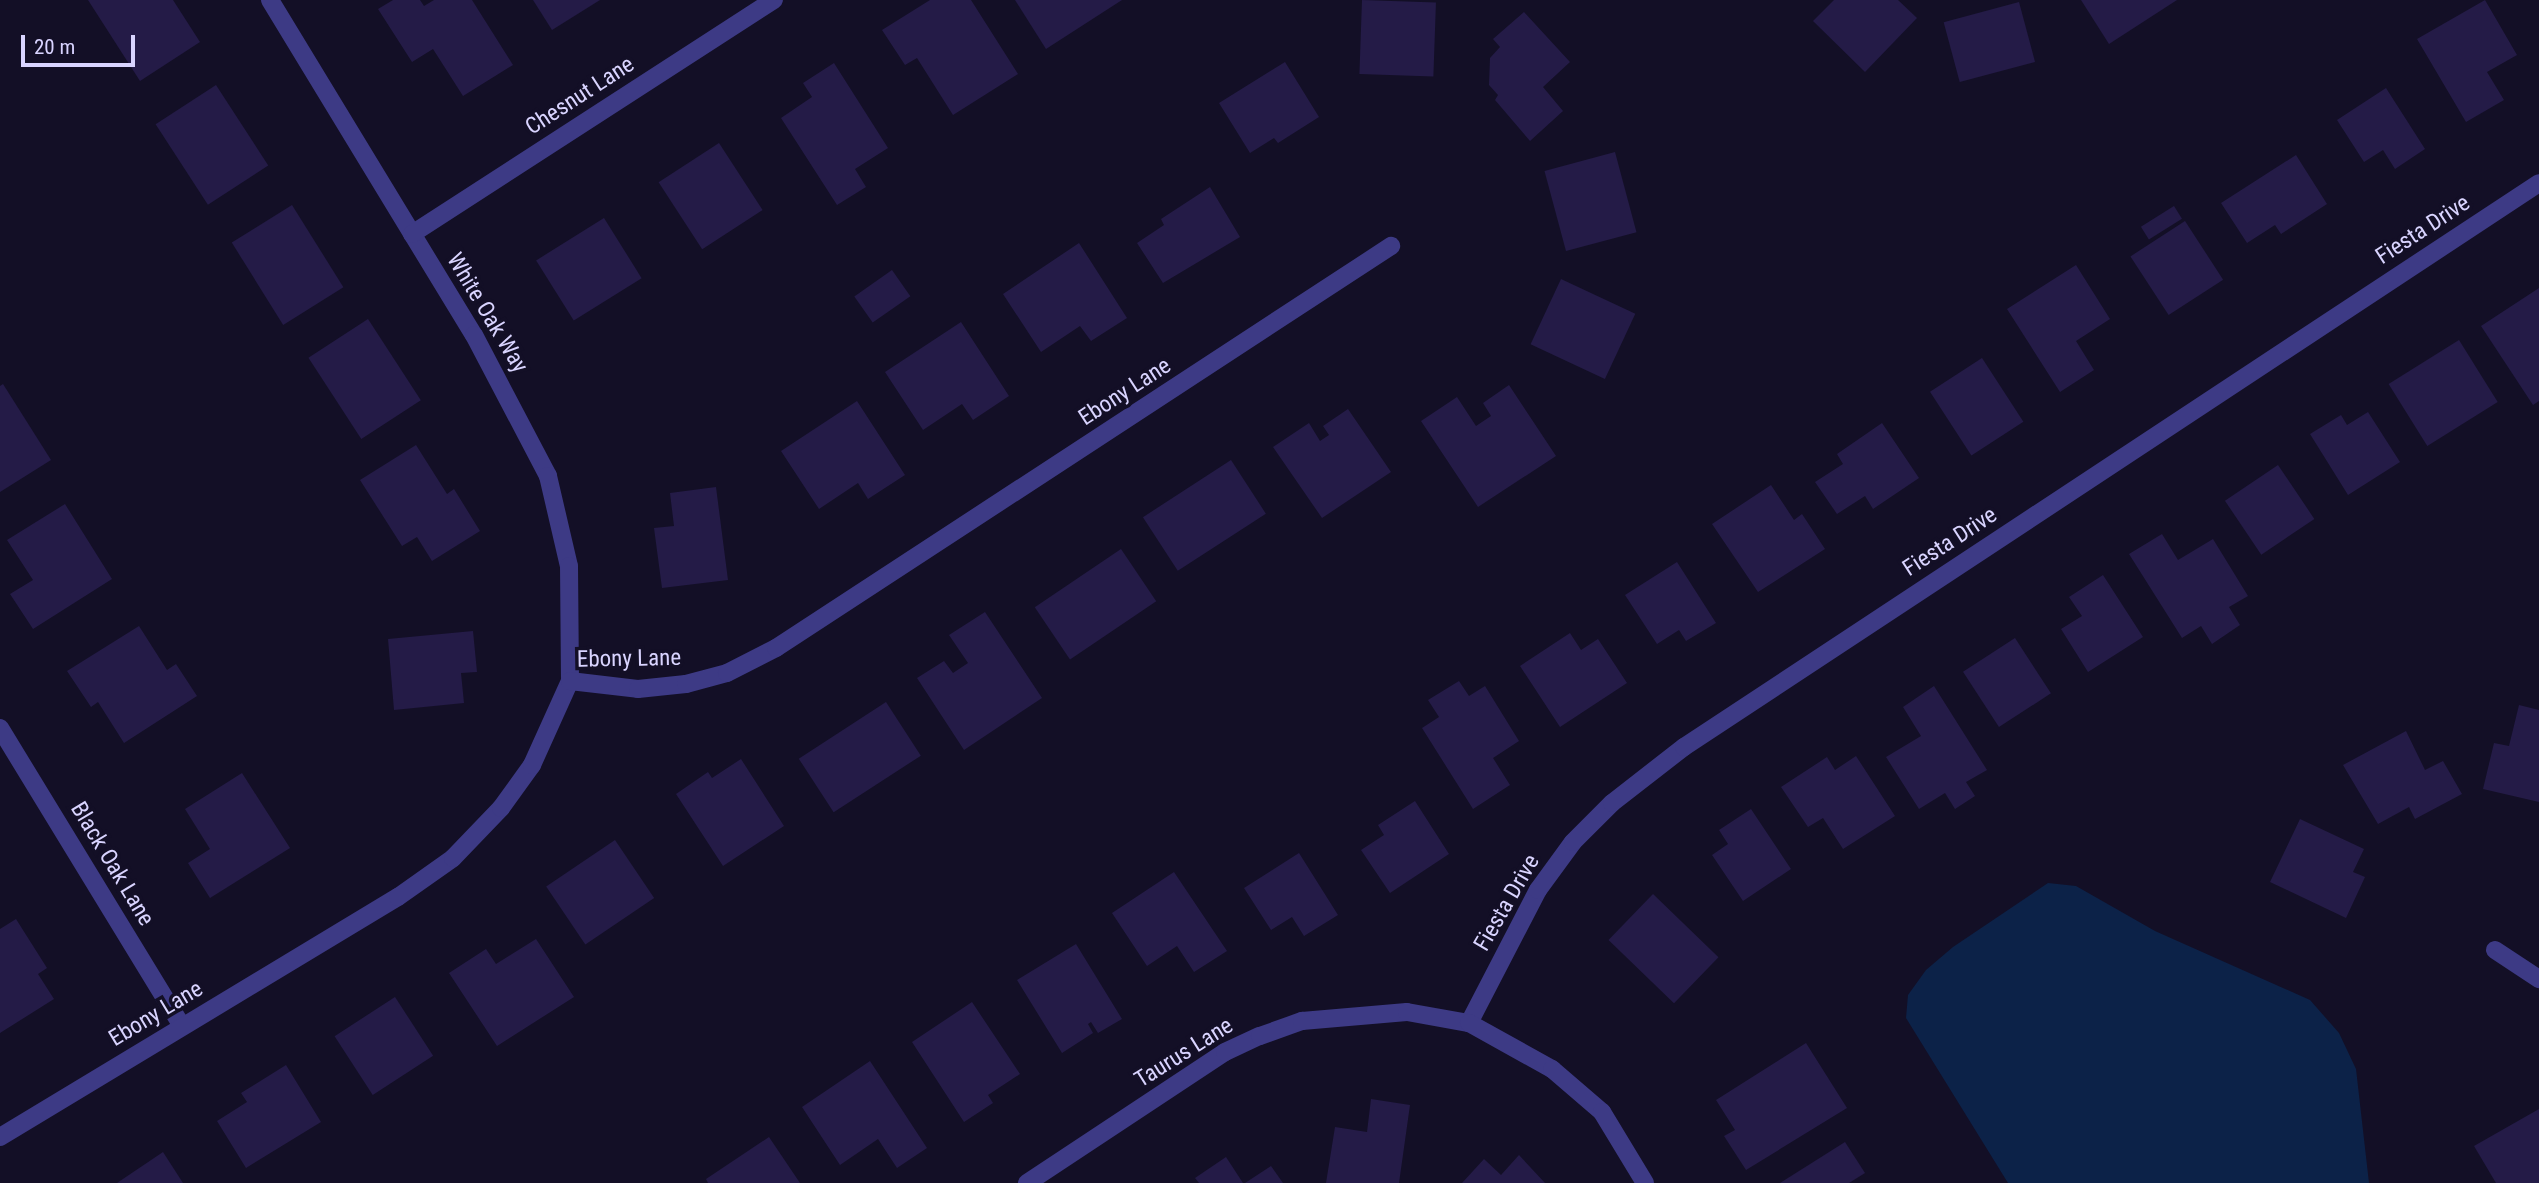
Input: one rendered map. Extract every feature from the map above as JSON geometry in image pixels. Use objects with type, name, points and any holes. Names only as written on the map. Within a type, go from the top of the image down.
[{"type":"street","name":"White Oak Way","points":[[270,0],[474,335],[548,476],[569,566],[570,681]]},
{"type":"street","name":"Chesnut Lane","points":[[412,234],[774,0]]},
{"type":"street","name":"Fiesta Drive","points":[[1469,1023],[1538,890],[1573,842],[1612,803],[1684,747],[2539,183]]},
{"type":"street","name":"Ebony Lane","points":[[0,1137],[398,897],[453,858],[501,808],[532,765],[570,681],[638,689],[685,684],[727,673],[776,648],[1391,246]]},
{"type":"street","name":"Black Oak Lane","points":[[0,728],[182,1026]]},
{"type":"street","points":[[2495,950],[2539,979]]},
{"type":"street","name":"Taurus Lane","points":[[1027,1183],[1226,1052],[1260,1036],[1302,1021],[1407,1012],[1469,1023],[1552,1069],[1602,1112],[1645,1183]]},
{"type":"water","points":[[2048,883],[2076,886],[2155,931],[2310,1000],[2339,1033],[2356,1069],[2369,1183],[2008,1183],[1906,1018],[1908,995],[1926,970],[1953,947]]},
{"type":"building","points":[[88,0],[173,0],[200,42],[140,81]]},
{"type":"building","points":[[393,0],[420,0],[424,6],[434,0],[472,0],[513,65],[463,96],[433,49],[412,62],[378,9]]},
{"type":"building","points":[[533,0],[600,0],[552,30]]},
{"type":"building","points":[[930,0],[971,0],[1018,74],[953,115],[917,58],[905,65],[882,30]]},
{"type":"building","points":[[1015,0],[1122,0],[1046,49]]},
{"type":"building","points":[[1362,0],[1436,3],[1433,77],[1359,74]]},
{"type":"building","points":[[1834,0],[1898,0],[1917,18],[1865,72],[1813,21]]},
{"type":"building","points":[[2081,0],[2177,0],[2109,44]]},
{"type":"building","points":[[2485,0],[2517,55],[2487,72],[2504,100],[2466,122],[2417,39]]},
{"type":"building","points":[[2019,2],[2035,62],[1960,82],[1944,22]]},
{"type":"building","points":[[1524,12],[1570,62],[1543,87],[1563,111],[1530,141],[1495,100],[1498,95],[1489,85],[1490,58],[1500,47],[1493,39]]},
{"type":"building","points":[[1285,62],[1319,117],[1278,143],[1274,138],[1250,153],[1219,103]]},
{"type":"building","points":[[834,63],[888,148],[855,169],[866,187],[837,205],[781,118],[812,97],[803,83]]},
{"type":"building","points":[[216,85],[268,166],[208,205],[156,124]]},
{"type":"building","points":[[2386,88],[2425,149],[2395,169],[2383,150],[2364,162],[2337,120]]},
{"type":"building","points":[[719,143],[763,210],[702,249],[659,182]]},
{"type":"building","points":[[1615,152],[1636,232],[1566,251],[1544,171]]},
{"type":"building","points":[[2296,155],[2327,204],[2281,234],[2275,225],[2247,243],[2221,203]]},
{"type":"building","points":[[1210,187],[1240,237],[1163,283],[1137,243],[1164,225],[1161,219]]},
{"type":"building","points":[[292,205],[343,287],[283,325],[232,243]]},
{"type":"building","points":[[2174,206],[2182,219],[2149,239],[2141,227]]},
{"type":"building","points":[[604,218],[642,278],[574,321],[536,260]]},
{"type":"building","points":[[2185,221],[2223,280],[2169,315],[2130,256]]},
{"type":"building","points":[[1079,243],[1127,318],[1091,341],[1080,326],[1041,352],[1003,294]]},
{"type":"building","points":[[2076,265],[2110,319],[2076,341],[2094,370],[2060,392],[2007,309]]},
{"type":"building","points":[[892,270],[910,296],[873,323],[854,296]]},
{"type":"building","points":[[1561,279],[1635,314],[1605,379],[1531,344]]},
{"type":"building","points":[[2539,288],[2539,401],[2533,405],[2481,326]]},
{"type":"building","points":[[368,319],[421,400],[361,439],[308,358]]},
{"type":"building","points":[[961,322],[1009,396],[973,420],[962,404],[923,430],[885,372]]},
{"type":"building","points":[[2459,340],[2498,402],[2427,446],[2389,384]]},
{"type":"building","points":[[1982,358],[2023,422],[1971,456],[1930,392]]},
{"type":"building","points":[[3,384],[51,460],[0,492],[0,386]]},
{"type":"building","points":[[1509,385],[1556,456],[1478,507],[1421,421],[1457,397],[1476,426],[1491,416],[1483,403]]},
{"type":"building","points":[[857,401],[905,475],[868,499],[858,483],[819,509],[781,451]]},
{"type":"building","points":[[1348,409],[1391,472],[1322,518],[1273,447],[1309,423],[1320,441],[1329,435],[1323,426]]},
{"type":"building","points":[[2368,412],[2400,462],[2348,495],[2310,434],[2341,415],[2347,425]]},
{"type":"building","points":[[1882,423],[1919,478],[1873,509],[1865,496],[1837,514],[1815,482],[1843,464],[1837,454]]},
{"type":"building","points":[[416,445],[447,494],[454,489],[480,531],[432,561],[417,537],[402,546],[360,480]]},
{"type":"building","points":[[1231,460],[1266,514],[1178,571],[1143,517]]},
{"type":"building","points":[[2278,465],[2314,519],[2261,555],[2225,501]]},
{"type":"building","points":[[1771,485],[1794,520],[1802,514],[1825,549],[1758,592],[1712,524]]},
{"type":"building","points":[[716,487],[728,580],[662,588],[654,528],[674,526],[670,493]]},
{"type":"building","points":[[65,504],[112,579],[33,629],[10,594],[33,580],[7,540]]},
{"type":"building","points":[[2162,534],[2178,560],[2213,539],[2248,596],[2229,607],[2240,625],[2212,644],[2201,626],[2182,638],[2129,554]]},
{"type":"building","points":[[1121,549],[1156,601],[1070,659],[1035,607]]},
{"type":"building","points":[[1677,562],[1716,623],[1686,641],[1679,630],[1657,644],[1625,595]]},
{"type":"building","points":[[2103,575],[2143,637],[2088,672],[2061,629],[2082,616],[2069,597]]},
{"type":"building","points":[[985,612],[1042,698],[964,750],[917,678],[944,661],[953,673],[968,663],[949,635]]},
{"type":"building","points":[[139,626],[167,670],[176,664],[197,696],[124,743],[98,702],[91,707],[67,671]]},
{"type":"building","points":[[473,631],[477,672],[461,673],[464,703],[394,710],[388,639]]},
{"type":"building","points":[[1570,633],[1581,650],[1598,639],[1627,683],[1560,727],[1520,666]]},
{"type":"building","points":[[2015,638],[2051,693],[1999,727],[1963,672]]},
{"type":"building","points":[[1459,681],[1469,696],[1485,686],[1519,741],[1493,758],[1510,785],[1473,809],[1422,728],[1439,717],[1428,700]]},
{"type":"building","points":[[1934,686],[1987,770],[1966,782],[1975,796],[1955,809],[1945,793],[1919,809],[1886,757],[1921,736],[1903,707]]},
{"type":"building","points":[[886,702],[921,756],[834,812],[799,759]]},
{"type":"building","points":[[2519,705],[2539,710],[2539,802],[2483,789],[2494,743],[2509,746]]},
{"type":"building","points":[[2406,731],[2425,770],[2443,761],[2462,794],[2415,819],[2409,807],[2378,824],[2343,765]]},
{"type":"building","points":[[1856,756],[1895,816],[1843,849],[1823,818],[1808,827],[1781,787],[1827,757],[1835,770]]},
{"type":"building","points":[[741,759],[784,826],[723,866],[676,794],[708,772],[712,778]]},
{"type":"building","points":[[242,773],[290,848],[210,898],[188,863],[210,849],[185,809]]},
{"type":"building","points":[[1415,801],[1449,854],[1390,893],[1361,850],[1384,835],[1378,825]]},
{"type":"building","points":[[1751,809],[1791,869],[1743,901],[1712,855],[1728,844],[1719,830]]},
{"type":"building","points":[[2300,819],[2364,849],[2353,872],[2365,877],[2346,918],[2270,882]]},
{"type":"building","points":[[615,840],[654,898],[585,944],[546,886]]},
{"type":"building","points":[[1299,853],[1338,915],[1304,936],[1292,917],[1271,930],[1244,888]]},
{"type":"building","points":[[1174,872],[1227,951],[1194,972],[1177,946],[1147,966],[1112,913]]},
{"type":"building","points":[[1653,894],[1718,957],[1674,1003],[1609,940]]},
{"type":"building","points":[[16,919],[47,968],[38,974],[54,999],[0,1033],[0,929]]},
{"type":"building","points":[[536,939],[574,997],[497,1046],[449,973],[486,949],[496,964]]},
{"type":"building","points":[[1076,944],[1122,1019],[1098,1033],[1091,1022],[1088,1024],[1093,1033],[1062,1053],[1017,980]]},
{"type":"building","points":[[395,997],[433,1056],[373,1095],[335,1036]]},
{"type":"building","points":[[972,1002],[1020,1074],[988,1095],[993,1103],[964,1122],[912,1042]]},
{"type":"building","points":[[1806,1043],[1847,1108],[1746,1170],[1724,1136],[1735,1130],[1716,1100]]},
{"type":"building","points":[[870,1061],[927,1148],[897,1168],[878,1139],[840,1165],[802,1107]]},
{"type":"building","points":[[286,1065],[321,1122],[246,1168],[217,1121],[247,1102],[241,1093]]},
{"type":"building","points":[[1371,1099],[1410,1105],[1399,1183],[1326,1183],[1335,1127],[1367,1132]]},
{"type":"building","points":[[2539,1109],[2539,1183],[2496,1183],[2474,1146]]},
{"type":"building","points":[[769,1137],[800,1183],[708,1183],[706,1179]]},
{"type":"building","points":[[1845,1142],[1865,1173],[1849,1183],[1780,1183]]},
{"type":"building","points":[[163,1152],[183,1183],[117,1183]]},
{"type":"building","points":[[1519,1155],[1545,1183],[1462,1183],[1484,1159],[1501,1175]]},
{"type":"building","points":[[1226,1157],[1243,1183],[1199,1183],[1195,1178]]},
{"type":"building","points":[[1271,1166],[1283,1183],[1245,1183]]}]
